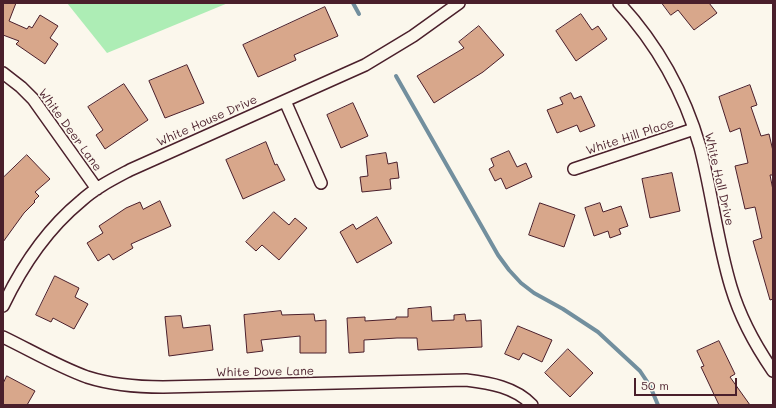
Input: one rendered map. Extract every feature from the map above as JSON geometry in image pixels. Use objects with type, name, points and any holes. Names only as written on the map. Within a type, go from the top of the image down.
[{"type":"street","name":"White House Drive","points":[[3,306],[25,264],[51,230],[81,200],[97,189],[130,170],[350,72],[380,56],[430,25],[459,3]]},
{"type":"street","name":"White Hall Drive","points":[[619,3],[655,47],[671,74],[683,100],[694,129],[703,162],[731,286],[746,326],[773,371]]},
{"type":"street","name":"White Deer Lane","points":[[3,73],[21,87],[33,99],[97,189]]},
{"type":"street","points":[[285,101],[321,183]]},
{"type":"street","name":"White Hill Place","points":[[574,169],[694,129]]},
{"type":"street","name":"White Dove Lane","points":[[3,337],[74,372],[97,380],[120,385],[163,387],[466,380],[498,385],[512,391],[532,405]]},
{"type":"green space","points":[[67,3],[228,3],[107,53]]},
{"type":"building","points":[[3,3],[16,3],[9,21],[27,29],[29,26],[32,28],[40,15],[58,26],[50,38],[58,44],[45,64],[16,44],[19,41],[3,35]]},
{"type":"building","points":[[662,3],[709,3],[717,13],[694,30],[678,10],[671,15]]},
{"type":"building","points":[[325,7],[338,36],[294,55],[296,60],[258,77],[243,45]]},
{"type":"building","points":[[581,14],[592,30],[598,26],[607,39],[576,61],[556,31]]},
{"type":"building","points":[[479,26],[504,55],[483,72],[434,103],[417,76],[464,48],[459,42]]},
{"type":"building","points":[[187,65],[204,103],[165,118],[149,81]]},
{"type":"building","points":[[124,84],[148,120],[105,149],[96,135],[103,130],[88,107]]},
{"type":"building","points":[[750,85],[757,105],[751,107],[761,136],[769,134],[773,151],[773,175],[770,175],[773,190],[773,299],[770,300],[753,241],[762,238],[755,207],[745,209],[735,166],[748,163],[740,128],[730,132],[719,97]]},
{"type":"building","points":[[571,93],[574,99],[581,96],[595,126],[580,132],[577,125],[557,133],[547,110],[563,104],[560,98]]},
{"type":"building","points":[[353,103],[368,136],[341,148],[327,115]]},
{"type":"building","points":[[266,142],[275,165],[277,164],[285,180],[243,199],[226,160]]},
{"type":"building","points":[[509,151],[517,167],[526,163],[532,177],[506,189],[501,178],[495,181],[489,169],[494,166],[491,159]]},
{"type":"building","points":[[386,153],[388,164],[397,162],[399,178],[390,179],[391,189],[362,192],[360,177],[368,176],[366,156]]},
{"type":"building","points":[[27,155],[50,179],[35,192],[39,196],[24,213],[3,242],[3,178]]},
{"type":"building","points":[[672,173],[680,211],[650,218],[642,179]]},
{"type":"building","points":[[160,201],[171,226],[131,244],[133,248],[113,260],[109,254],[98,261],[87,243],[103,233],[99,226],[126,208],[140,202],[143,209]]},
{"type":"building","points":[[540,203],[575,215],[564,247],[529,235]]},
{"type":"building","points":[[600,203],[603,212],[621,206],[628,226],[619,229],[621,234],[610,238],[608,231],[594,236],[585,208]]},
{"type":"building","points":[[274,212],[289,225],[295,218],[307,228],[279,260],[262,245],[256,251],[246,242]]},
{"type":"building","points":[[377,217],[392,243],[357,263],[340,232],[353,224],[356,229]]},
{"type":"building","points":[[55,276],[79,288],[75,297],[88,304],[74,329],[53,318],[51,322],[36,315]]},
{"type":"building","points":[[431,307],[432,321],[454,320],[454,315],[465,314],[466,321],[481,320],[482,347],[418,350],[417,338],[397,338],[364,340],[364,352],[349,353],[347,318],[365,317],[365,321],[396,319],[396,317],[408,317],[408,309]]},
{"type":"building","points":[[281,311],[282,315],[314,314],[315,321],[326,320],[326,353],[300,353],[300,336],[261,340],[263,351],[247,353],[244,315]]},
{"type":"building","points":[[181,316],[183,328],[210,325],[213,350],[169,356],[165,317]]},
{"type":"building","points":[[518,326],[552,340],[542,362],[523,353],[519,360],[505,354]]},
{"type":"building","points":[[719,341],[735,374],[730,377],[750,405],[719,405],[701,367],[704,366],[697,351]]},
{"type":"building","points":[[568,349],[593,373],[570,397],[545,373]]},
{"type":"building","points":[[7,376],[35,391],[27,405],[3,405],[3,384]]},
{"type":"waterway","points":[[353,3],[359,14]]},
{"type":"waterway","points":[[396,76],[498,255],[509,270],[521,283],[534,293],[563,309],[598,332],[640,371],[650,386],[658,405]]}]
